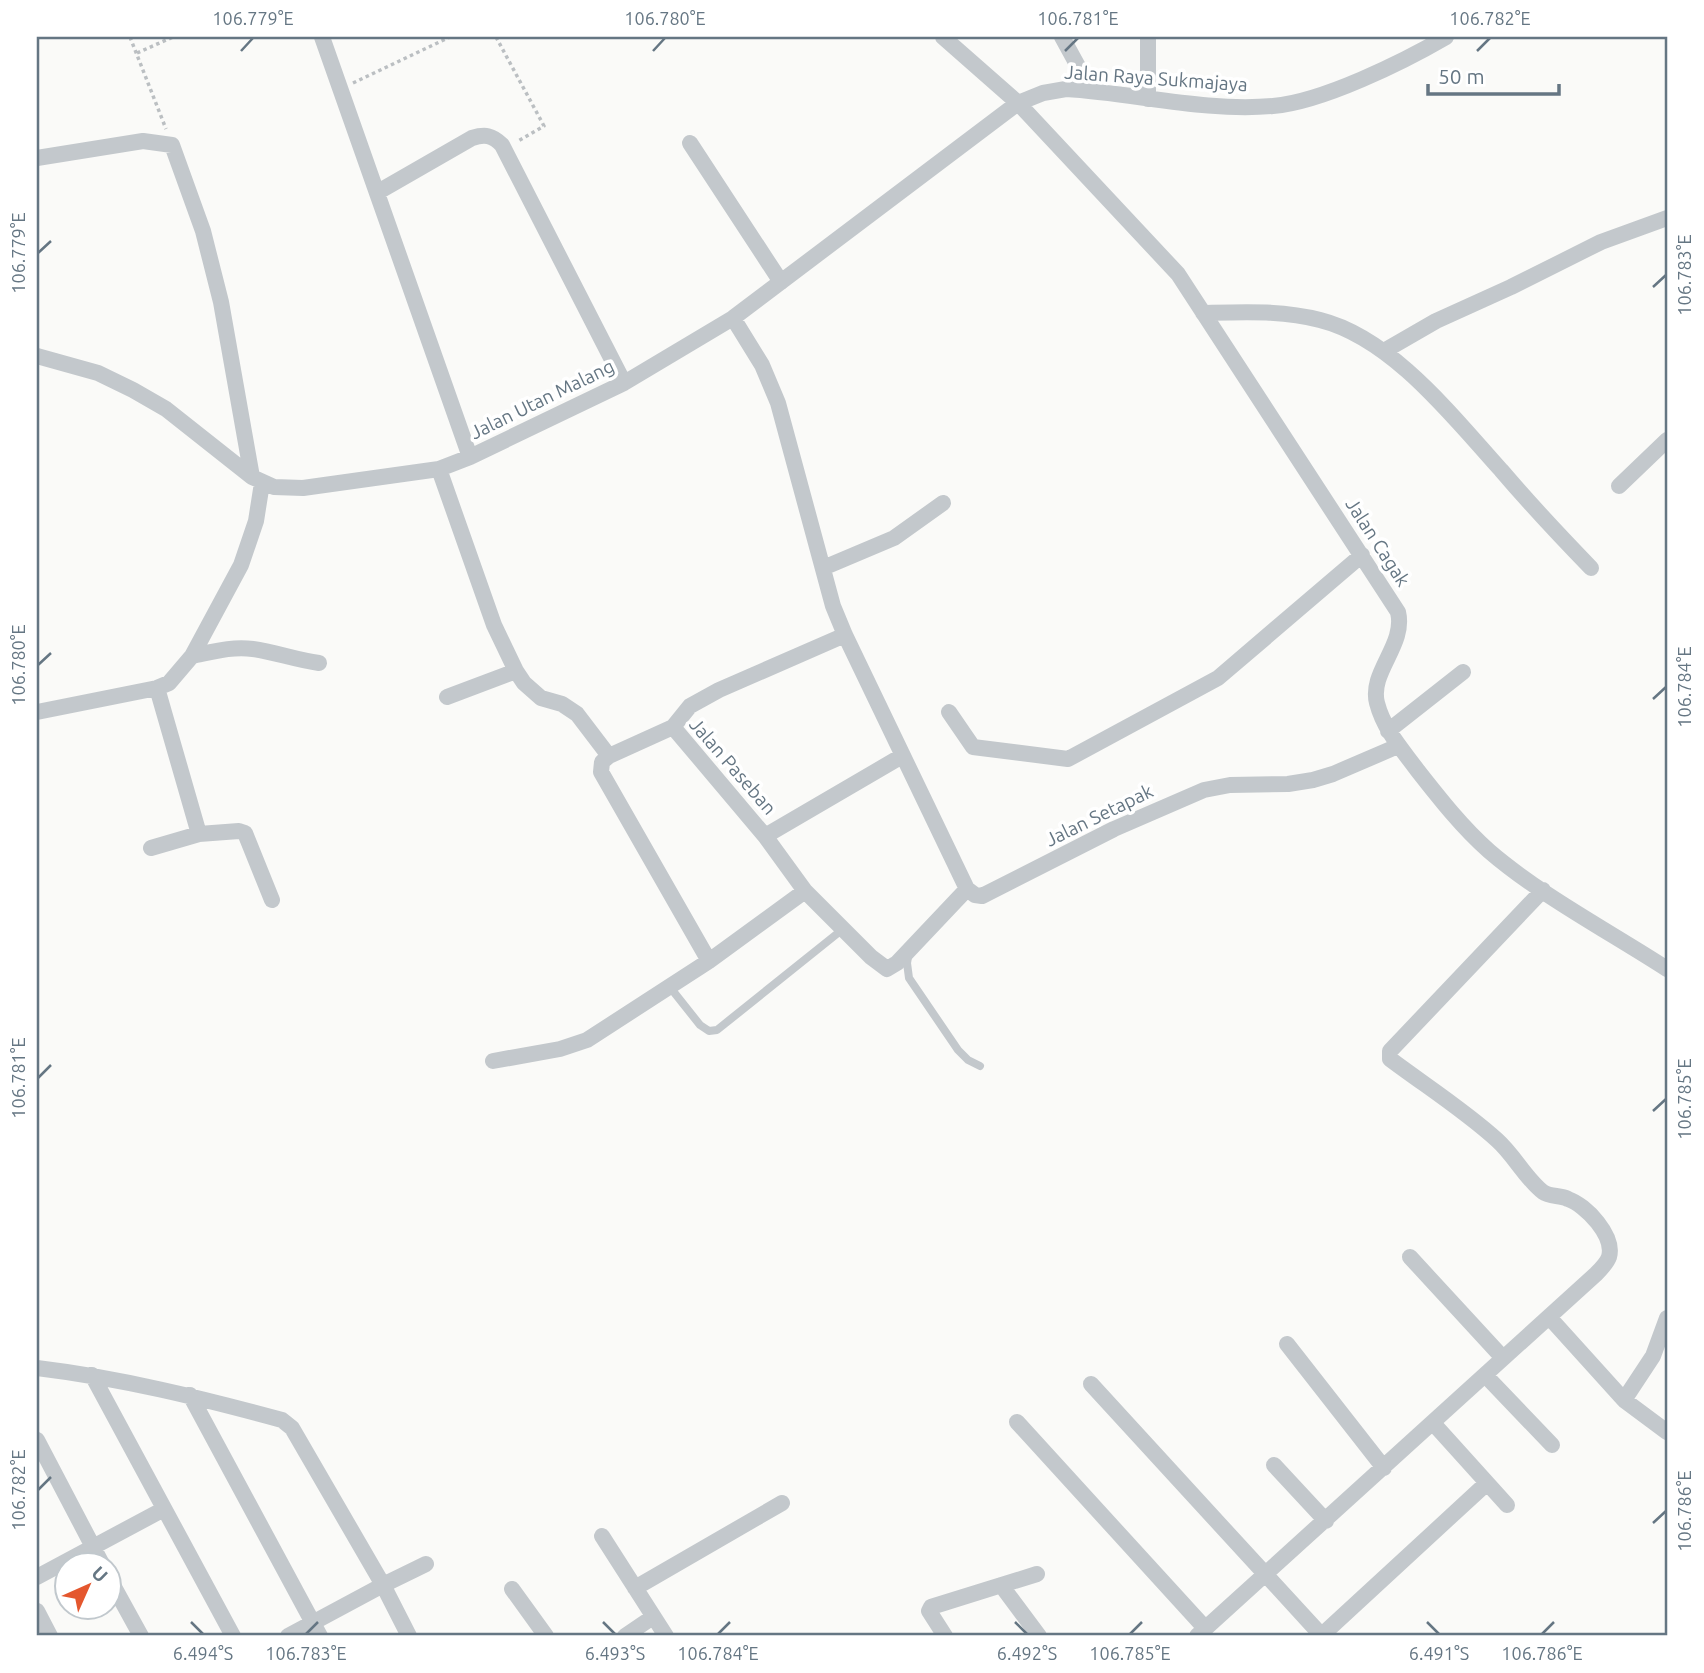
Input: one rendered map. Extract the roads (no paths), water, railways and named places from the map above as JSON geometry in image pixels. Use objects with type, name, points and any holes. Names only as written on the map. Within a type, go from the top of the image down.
[{"type":"street","points":[[322,37],[470,457]]},
{"type":"street","name":"Jalan Cagak","points":[[943,37],[1018,103],[1178,274],[1362,555],[1400,618],[1396,640],[1376,687],[1376,699],[1388,731],[1398,746],[1469,832],[1510,867],[1667,969]]},
{"type":"street","points":[[1062,37],[1091,90]]},
{"type":"street","points":[[1148,37],[1148,99]]},
{"type":"street","name":"Jalan Raya Sukmajaya","points":[[1018,103],[1043,93],[1066,89],[1233,107],[1275,106],[1346,86],[1446,37]]},
{"type":"street","name":"Jalan Utan Malang","points":[[257,480],[274,487],[303,488],[439,469],[470,457],[624,383],[733,318],[1018,103]]},
{"type":"street","points":[[378,192],[472,138],[484,134],[494,137],[505,149],[624,383]]},
{"type":"street","points":[[37,158],[143,141],[172,145],[203,231],[221,302],[257,480],[256,521],[241,565],[192,656],[169,682],[157,688],[37,712]]},
{"type":"street","points":[[690,143],[781,282]]},
{"type":"street","points":[[1384,351],[1436,321],[1511,288],[1601,242],[1667,218]]},
{"type":"street","points":[[1203,313],[1266,312],[1320,320],[1363,336],[1384,351],[1453,417],[1551,528],[1591,568]]},
{"type":"street","points":[[733,318],[762,365],[778,403],[833,606],[967,889]]},
{"type":"street","points":[[37,356],[98,373],[133,390],[176,416],[257,480]]},
{"type":"street","points":[[1619,486],[1667,440]]},
{"type":"street","points":[[439,469],[494,625],[516,671],[524,683],[541,698],[562,704],[577,715],[609,756],[603,762],[601,772],[709,961]]},
{"type":"street","points":[[823,568],[894,538],[943,503]]},
{"type":"street","points":[[949,712],[973,747],[1068,759],[1218,678],[1362,555]]},
{"type":"street","points":[[673,727],[690,706],[719,690],[845,635]]},
{"type":"street","points":[[192,656],[228,649],[253,649],[318,663]]},
{"type":"street","points":[[447,697],[516,671]]},
{"type":"street","points":[[1388,731],[1463,672]]},
{"type":"street","points":[[157,688],[199,834]]},
{"type":"street","name":"Jalan Paseban","points":[[609,756],[673,727],[765,836],[805,891],[871,957],[887,969],[967,889]]},
{"type":"street","name":"Jalan Setapak","points":[[967,889],[982,897],[1114,829],[1204,790],[1230,785],[1288,784],[1313,780],[1398,746]]},
{"type":"street","points":[[765,836],[902,755]]},
{"type":"street","points":[[151,848],[199,834],[239,831],[245,833],[272,900]]},
{"type":"street","points":[[1017,1422],[1201,1632],[1604,1266],[1610,1248],[1607,1238],[1578,1204],[1545,1193],[1499,1142],[1468,1115],[1390,1059],[1390,1051],[1543,890]]},
{"type":"street","points":[[493,1061],[560,1049],[587,1040],[709,961],[805,891]]},
{"type":"street","points":[[1410,1257],[1503,1358]]},
{"type":"street","points":[[1549,1317],[1624,1400],[1667,1432]]},
{"type":"street","points":[[1624,1400],[1653,1356],[1667,1318]]},
{"type":"street","points":[[1287,1344],[1384,1468]]},
{"type":"street","points":[[37,1368],[92,1375],[190,1395],[282,1420],[292,1427],[410,1636]]},
{"type":"street","points":[[92,1375],[233,1636]]},
{"type":"street","points":[[1485,1375],[1552,1445]]},
{"type":"street","points":[[1091,1384],[1321,1636],[1487,1483]]},
{"type":"street","points":[[190,1395],[316,1629]]},
{"type":"street","points":[[1433,1423],[1507,1505]]},
{"type":"street","points":[[37,1440],[95,1550]]},
{"type":"street","points":[[1274,1465],[1326,1521]]},
{"type":"street","points":[[635,1588],[782,1503]]},
{"type":"street","points":[[37,1577],[164,1509]]},
{"type":"street","points":[[602,1536],[666,1636]]},
{"type":"street","points":[[288,1636],[316,1629],[383,1585],[426,1564]]},
{"type":"street","points":[[945,1636],[930,1616],[931,1607],[1037,1574]]},
{"type":"street","points":[[1001,1585],[1039,1636]]},
{"type":"street","points":[[512,1589],[546,1636]]},
{"type":"street","points":[[122,1601],[141,1636]]},
{"type":"street","points":[[37,1611],[50,1636]]},
{"type":"street","points":[[625,1636],[653,1617]]},
{"type":"lane","points":[[669,986],[700,1025],[709,1031],[717,1030],[842,929]]},
{"type":"lane","points":[[911,947],[907,963],[909,978],[958,1050],[968,1060],[980,1066]]}]
